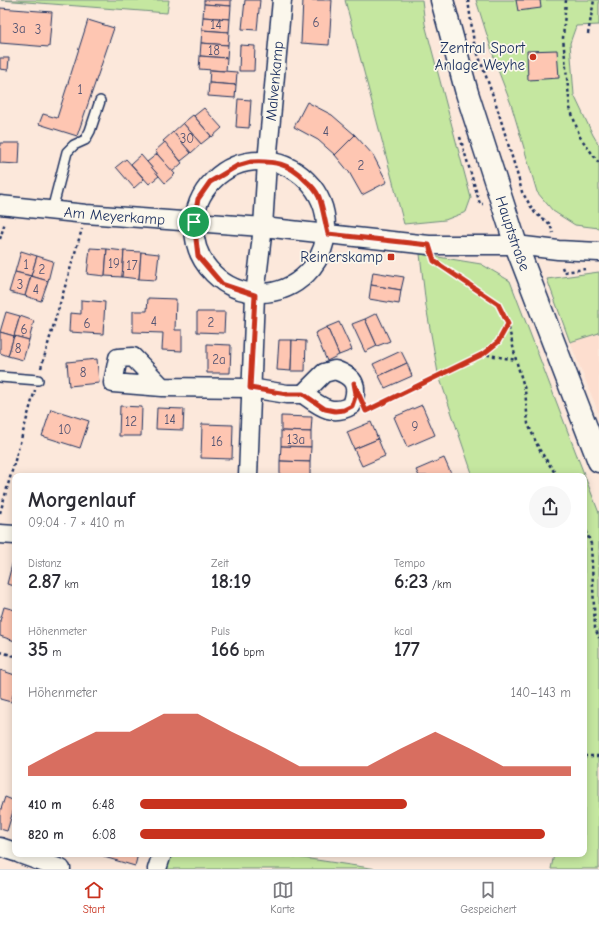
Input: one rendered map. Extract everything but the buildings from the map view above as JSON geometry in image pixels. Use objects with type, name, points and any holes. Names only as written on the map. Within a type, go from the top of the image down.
[{"type":"main road","name":"Hauptstraße","points":[[442,0],[467,93],[516,245],[599,462]]},
{"type":"street","name":"Malvenkamp","points":[[248,473],[250,388],[255,295],[263,228],[267,162],[282,0]]},
{"type":"street","points":[[251,162],[267,162],[283,164],[298,172],[315,190],[319,198],[328,234],[318,260],[289,288],[255,295],[222,284],[198,256],[194,222],[198,199],[210,182],[237,166],[251,162]]},
{"type":"street","name":"Am Meyerkamp","points":[[0,205],[86,214],[328,234],[429,245],[516,245],[558,250],[599,252]]},
{"type":"street","points":[[162,387],[250,388],[287,394],[303,394]]},
{"type":"street","points":[[0,534],[12,536]]},
{"type":"street","points":[[0,847],[12,851]]},
{"type":"street","points":[[28,857],[61,869]]},
{"type":"street","points":[[157,869],[161,857]]},
{"type":"lane","points":[[52,210],[68,152],[74,145],[85,140],[90,131],[100,101]]},
{"type":"lane","points":[[0,376],[38,380]]},
{"type":"path","points":[[468,0],[474,43],[496,104],[520,180]]},
{"type":"path","points":[[566,0],[563,38],[570,108],[580,137],[599,163]]},
{"type":"path","points":[[588,34],[594,0]]},
{"type":"path","points":[[0,513],[86,214]]},
{"type":"path","points":[[429,245],[434,261],[498,304],[508,324],[516,360],[525,390],[528,424],[539,449],[555,473]]},
{"type":"path","points":[[366,411],[483,354],[498,342],[508,324]]},
{"type":"path","points":[[483,354],[516,360]]},
{"type":"path","points":[[587,533],[591,544],[595,628],[599,638]]},
{"type":"path","points":[[0,652],[12,655]]},
{"type":"path","points":[[587,756],[599,756]]},
{"type":"shaded area","points":[[599,333],[599,414],[570,342]]},
{"type":"green space","points":[[1,0],[169,0],[167,13]]},
{"type":"green space","points":[[345,0],[422,0],[425,24],[471,198],[466,212],[445,220],[404,224]]},
{"type":"green space","points":[[476,0],[599,0],[599,25],[576,26],[570,43],[574,95],[599,145],[599,228],[575,225],[553,211],[537,192],[511,104],[498,70]]},
{"type":"green space","points":[[420,254],[481,264],[510,281],[584,473],[472,473],[438,373],[426,306]]},
{"type":"green space","points":[[599,272],[599,333],[570,342],[547,279]]},
{"type":"green space","points":[[587,482],[599,513],[599,869],[551,869],[553,857],[587,857]]},
{"type":"green space","points":[[169,857],[296,857],[377,869],[163,869]]},
{"type":"place","name":"Zentral Sport Anlage Weyhe","points":[[533,57]]},
{"type":"place","name":"Reinerskamp","points":[[391,257]]},
{"type":"route","points":[[251,162],[283,164],[298,172],[315,190],[319,198],[328,234],[429,245],[434,261],[498,304],[508,324],[498,342],[483,354],[366,411],[354,383],[356,394],[352,406],[344,410],[335,411],[325,409],[303,394],[287,394],[250,388],[255,295],[222,284],[198,256],[194,222],[198,199],[210,182],[222,174],[237,166],[251,162]]}]
